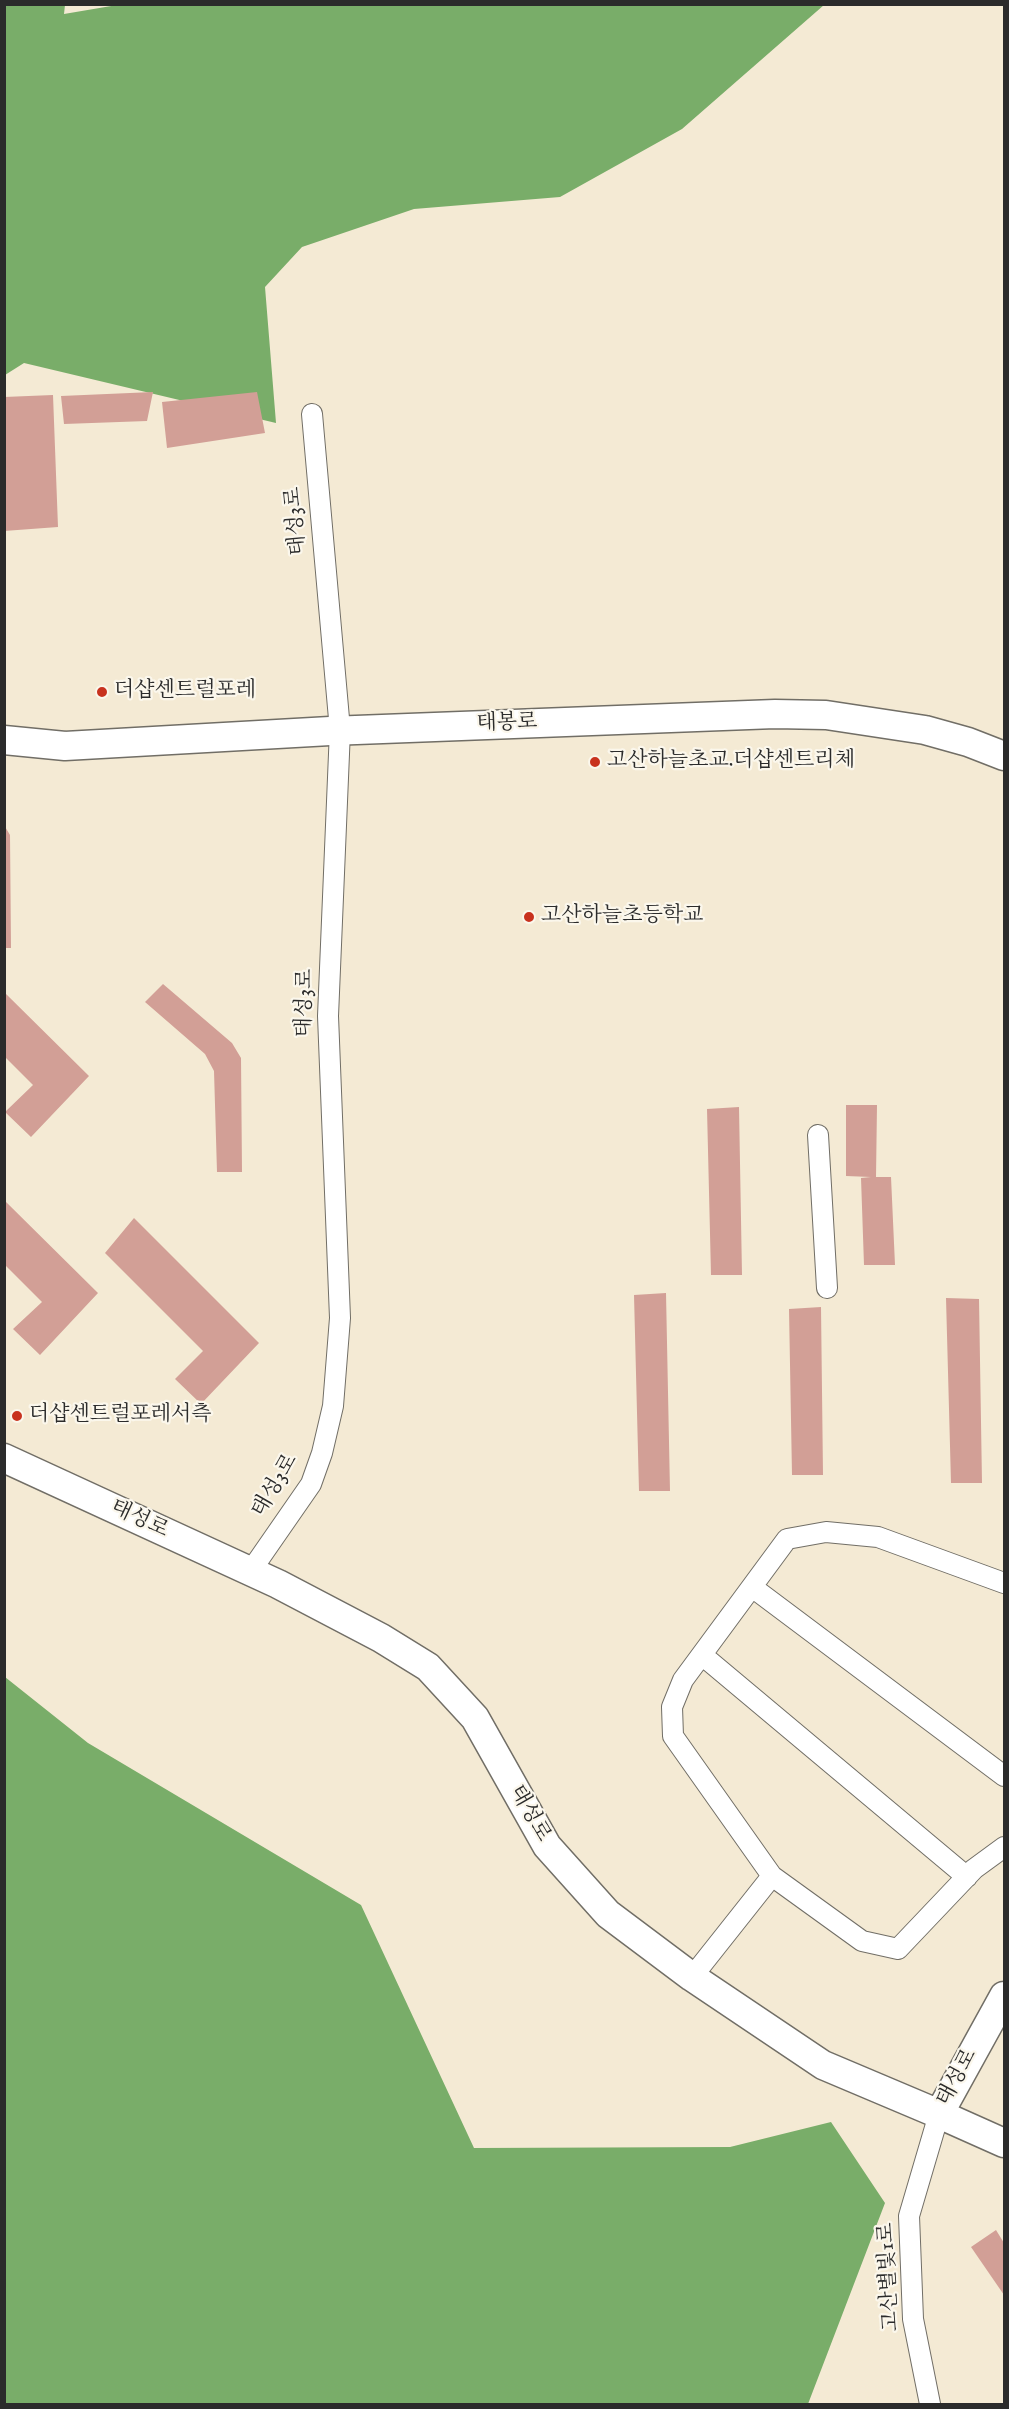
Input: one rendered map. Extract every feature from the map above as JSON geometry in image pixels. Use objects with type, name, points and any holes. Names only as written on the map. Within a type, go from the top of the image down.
[{"type":"street","name":"태성3로","points":[[250,1572],[311,1484],[322,1453],[333,1406],[340,1318],[328,1016],[340,730],[312,414]]},
{"type":"street","name":"태봉로","points":[[4,740],[64,746],[340,730],[775,714],[826,715],[925,730],[968,742],[1005,756]]},
{"type":"street","points":[[818,1135],[827,1288]]},
{"type":"street","name":"태성로","points":[[4,1458],[333,1612],[428,1667],[475,1718],[547,1846],[608,1914],[692,1977],[824,2065],[939,2114],[998,2004],[1005,1996]]},
{"type":"street","points":[[1005,1583],[878,1537],[826,1532],[787,1539],[683,1680],[672,1707],[673,1736],[772,1876],[862,1941],[898,1950],[967,1876],[1005,1846]]},
{"type":"street","points":[[752,1587],[1005,1776]]},
{"type":"street","points":[[702,1655],[967,1876]]},
{"type":"street","points":[[692,1977],[772,1876]]},
{"type":"street","points":[[939,2114],[1005,2143]]},
{"type":"street","name":"고산별빛1로","points":[[930,2404],[914,2319],[909,2216],[939,2114]]},
{"type":"green space","points":[[123,4],[824,5],[682,129],[560,197],[414,209],[302,247],[265,287],[276,423],[24,363],[5,375],[4,5],[65,5],[64,14]]},
{"type":"green space","points":[[5,1677],[88,1743],[361,1905],[474,2148],[730,2147],[831,2122],[885,2203],[808,2404],[5,2404]]},
{"type":"building","points":[[153,392],[147,421],[64,424],[61,396]]},
{"type":"building","points":[[257,392],[265,433],[167,448],[162,402]]},
{"type":"building","points":[[53,395],[58,527],[4,531],[4,397]]},
{"type":"building","points":[[4,825],[10,835],[11,948],[4,948]]},
{"type":"building","points":[[163,984],[232,1043],[241,1058],[242,1172],[217,1172],[214,1071],[205,1054],[145,1002]]},
{"type":"building","points":[[4,992],[89,1076],[31,1137],[5,1112],[33,1085],[4,1056]]},
{"type":"building","points":[[846,1105],[877,1105],[876,1177],[891,1177],[895,1265],[864,1265],[861,1178],[871,1177],[846,1176]]},
{"type":"building","points":[[739,1107],[742,1275],[711,1275],[707,1109]]},
{"type":"building","points":[[4,1200],[98,1293],[40,1355],[13,1329],[42,1302],[4,1264]]},
{"type":"building","points":[[134,1218],[259,1343],[201,1404],[175,1379],[203,1351],[105,1253]]},
{"type":"building","points":[[666,1293],[670,1491],[639,1491],[634,1295]]},
{"type":"building","points":[[946,1298],[979,1299],[982,1483],[951,1483]]},
{"type":"building","points":[[821,1307],[823,1475],[792,1475],[789,1309]]},
{"type":"building","points":[[996,2230],[1004,2243],[1004,2295],[971,2247]]},
{"type":"place","name":"더샵센트럴포레","points":[[102,692]]},
{"type":"place","name":"고산하늘초교.더샵센트리체","points":[[595,762]]},
{"type":"place","name":"고산하늘초등학교","points":[[529,917]]},
{"type":"place","name":"더샵센트럴포레서측","points":[[17,1416]]}]
